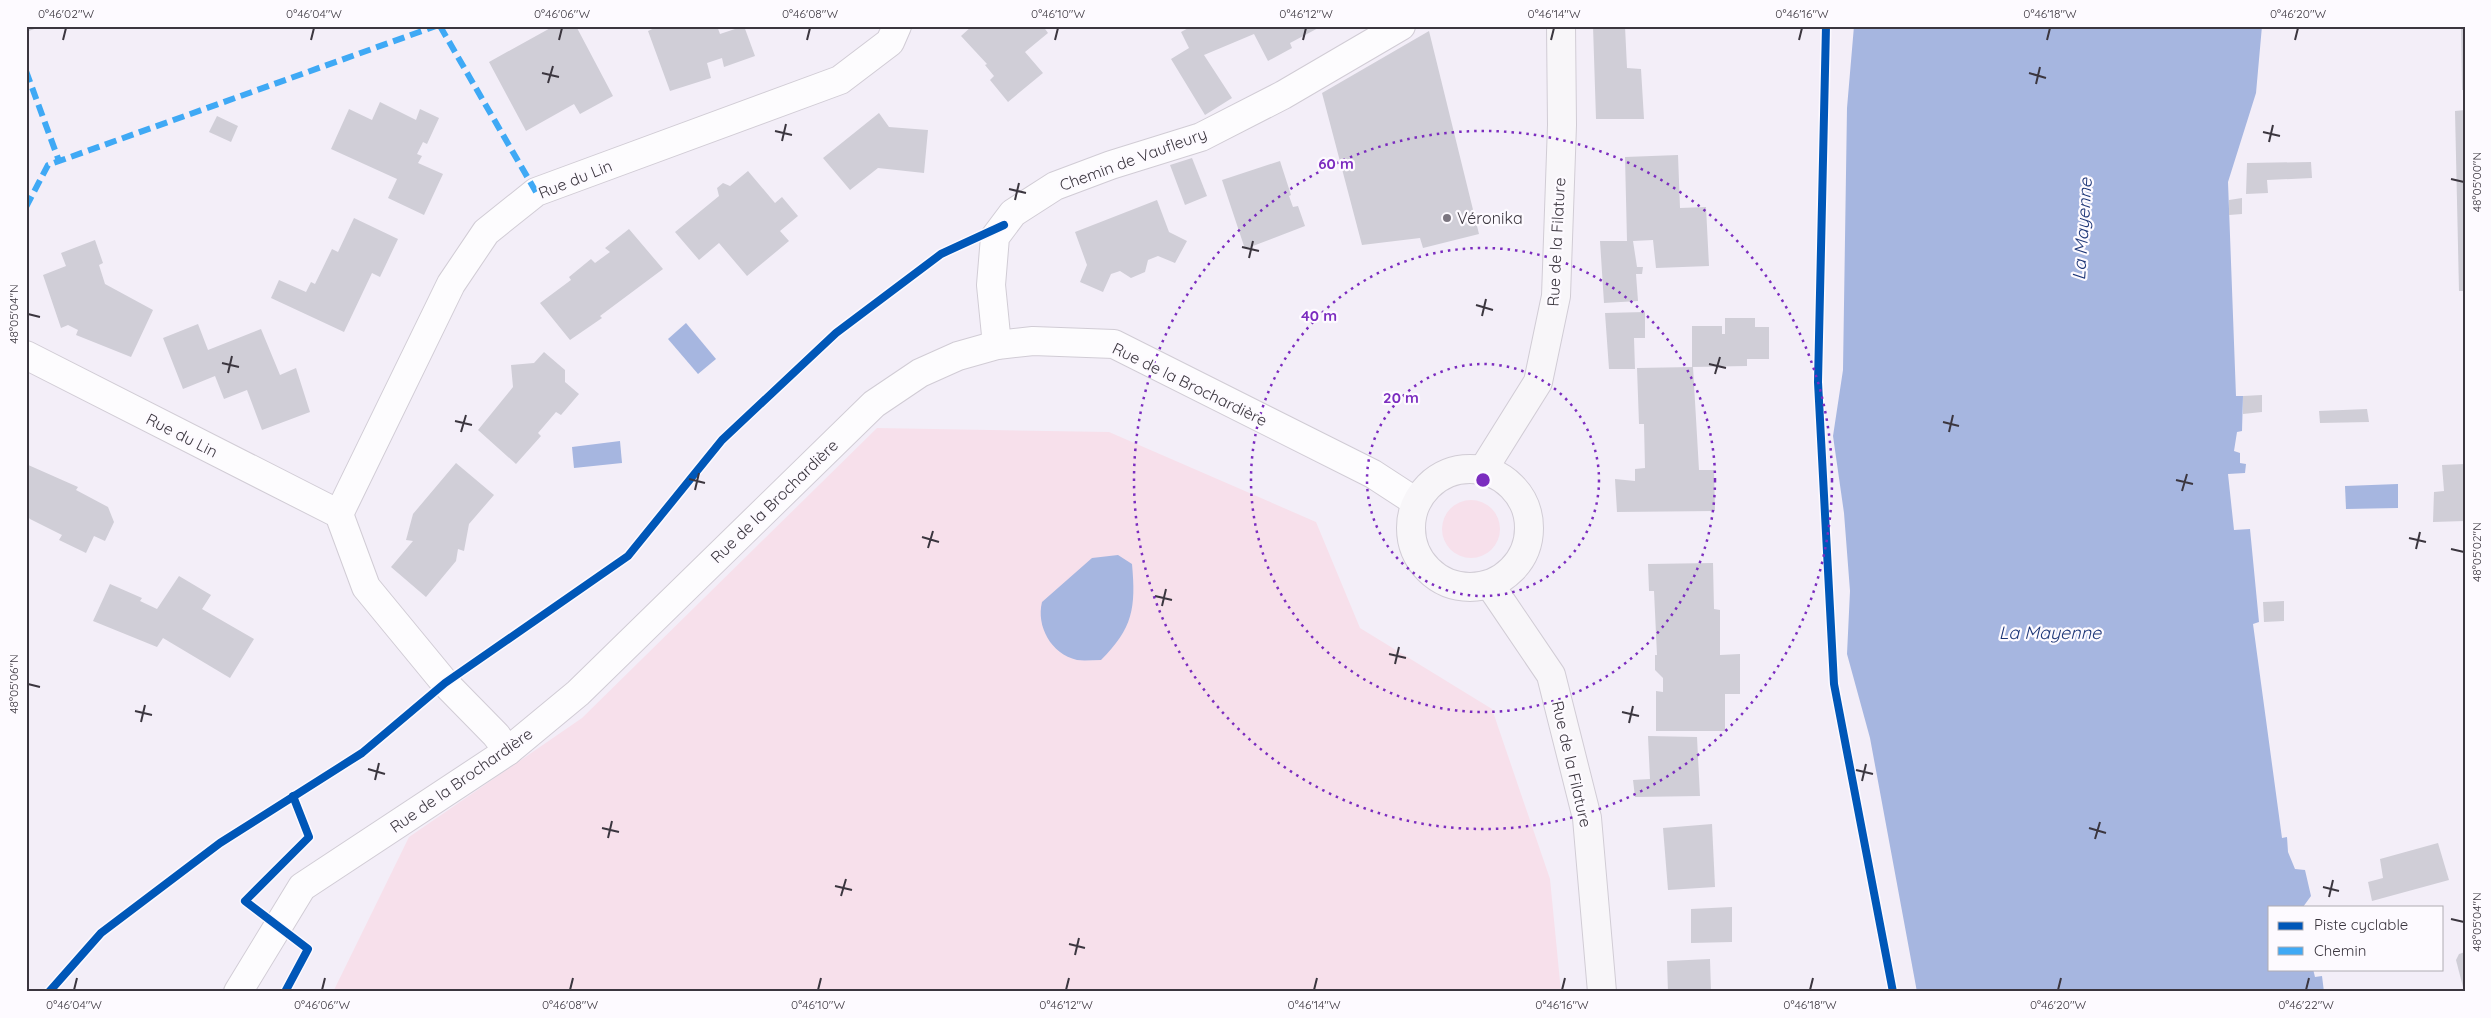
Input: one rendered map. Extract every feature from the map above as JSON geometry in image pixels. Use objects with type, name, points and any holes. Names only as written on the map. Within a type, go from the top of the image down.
[{"type":"street","name":"Rue du Lin","points":[[26,355],[338,514],[451,284],[486,232],[536,192],[840,80],[890,42],[897,26]]},
{"type":"street","name":"Chemin de Vaufleury","points":[[996,345],[991,284],[995,237],[1013,213],[1054,186],[1111,165],[1201,136],[1282,95],[1402,26]]},
{"type":"street","name":"Rue de la Filature","points":[[1483,470],[1538,382],[1556,296],[1562,125],[1562,26]]},
{"type":"street","name":"Rue de la Brochardière","points":[[238,992],[302,887],[508,751],[578,693],[874,404],[920,373],[958,356],[996,345],[1033,341],[1114,344],[1373,474],[1416,502]]},
{"type":"street","points":[[1463,469],[1483,470],[1499,476],[1512,486],[1522,500],[1528,516],[1530,533],[1526,549],[1518,564],[1505,577],[1490,585],[1470,588],[1450,585],[1432,575],[1423,565],[1411,541],[1410,521],[1416,502],[1427,486],[1444,474],[1463,469]]},
{"type":"street","points":[[338,514],[366,587],[445,683],[496,735],[508,751]]},
{"type":"street","name":"Rue de la Filature","points":[[1490,585],[1551,675],[1588,818],[1602,992]]},
{"type":"shaded area","points":[[877,428],[1109,432],[1316,522],[1360,628],[1492,709],[1550,879],[1561,992],[333,992],[409,837],[582,718]]},
{"type":"shaded area","points":[[1471,500],[1482,502],[1495,513],[1500,529],[1498,540],[1487,553],[1471,558],[1460,556],[1447,545],[1442,529],[1444,518],[1455,505]]},
{"type":"water","name":"La Mayenne","points":[[1854,26],[2262,26],[2256,93],[2228,182],[2236,396],[2243,396],[2242,431],[2237,432],[2234,451],[2240,453],[2240,463],[2246,464],[2245,473],[2228,474],[2234,530],[2250,529],[2259,622],[2253,624],[2282,838],[2287,837],[2288,852],[2295,869],[2305,870],[2311,896],[2304,906],[2268,906],[2268,970],[2313,970],[2315,977],[2322,976],[2324,992],[1917,992],[1870,738],[1847,654],[1850,591],[1844,513],[1833,436],[1843,370],[1847,108]]},
{"type":"water","points":[[686,323],[716,359],[698,374],[668,339]]},
{"type":"water","points":[[620,441],[622,463],[574,468],[572,447]]},
{"type":"water","points":[[2398,484],[2398,508],[2346,509],[2345,486]]},
{"type":"water","points":[[1118,555],[1132,564],[1132,605],[1126,627],[1120,638],[1101,660],[1077,660],[1068,657],[1060,652],[1048,638],[1041,620],[1042,602],[1092,558]]},
{"type":"building","points":[[26,26],[40,26],[40,27],[26,32]]},
{"type":"building","points":[[554,26],[576,26],[613,96],[580,114],[574,104],[526,131],[489,62]]},
{"type":"building","points":[[659,26],[717,26],[720,34],[744,26],[755,56],[724,67],[722,58],[707,63],[711,78],[670,91],[648,31]]},
{"type":"building","points":[[972,26],[1043,26],[1048,33],[1025,52],[1043,73],[1008,102],[990,80],[994,76],[985,65],[987,64],[961,36]]},
{"type":"building","points":[[1192,26],[1322,26],[1290,43],[1292,48],[1268,61],[1254,34],[1204,55],[1232,98],[1205,115],[1171,59],[1189,48],[1181,32]]},
{"type":"building","points":[[1593,26],[1625,26],[1627,68],[1641,69],[1644,119],[1596,119]]},
{"type":"building","points":[[2461,26],[2465,26],[2465,90],[2462,90]]},
{"type":"building","points":[[1429,31],[1479,234],[1423,248],[1420,238],[1362,245],[1322,93]]},
{"type":"building","points":[[380,102],[416,120],[420,109],[439,118],[427,144],[423,142],[417,154],[422,156],[418,163],[443,174],[424,215],[388,198],[397,179],[331,149],[349,109],[372,120]]},
{"type":"building","points":[[2465,110],[2465,291],[2459,291],[2455,111]]},
{"type":"building","points":[[879,113],[889,127],[928,130],[924,173],[878,168],[850,190],[823,158]]},
{"type":"building","points":[[217,116],[238,126],[231,142],[209,132]]},
{"type":"building","points":[[1678,155],[1680,208],[1706,207],[1709,266],[1656,268],[1653,240],[1633,241],[1637,267],[1643,267],[1642,274],[1636,274],[1638,301],[1604,303],[1600,241],[1627,241],[1625,157]]},
{"type":"building","points":[[1192,158],[1207,196],[1185,205],[1170,165]]},
{"type":"building","points":[[1280,161],[1293,207],[1298,206],[1305,226],[1245,249],[1222,180]]},
{"type":"building","points":[[2311,162],[2312,178],[2267,180],[2268,193],[2246,194],[2247,163]]},
{"type":"building","points":[[748,171],[775,203],[782,197],[798,216],[780,231],[789,241],[747,276],[719,243],[699,260],[675,232],[719,196],[717,188],[723,183],[730,186]]},
{"type":"building","points":[[2242,198],[2242,214],[2229,215],[2229,200]]},
{"type":"building","points":[[1157,200],[1169,232],[1187,241],[1175,263],[1158,256],[1148,260],[1145,272],[1131,278],[1120,271],[1111,274],[1103,292],[1080,282],[1087,265],[1075,232]]},
{"type":"building","points":[[354,218],[398,239],[380,277],[372,273],[344,332],[271,298],[279,280],[306,292],[311,282],[315,284],[332,249],[338,252]]},
{"type":"building","points":[[629,229],[663,269],[600,316],[602,318],[570,340],[540,303],[571,280],[569,277],[591,259],[595,263],[610,252],[605,248]]},
{"type":"building","points":[[95,240],[103,263],[99,265],[105,284],[153,310],[131,357],[76,335],[78,330],[68,325],[61,328],[43,275],[66,266],[61,253]]},
{"type":"building","points":[[1645,312],[1645,338],[1634,338],[1635,369],[1609,369],[1605,313]]},
{"type":"building","points":[[1725,318],[1755,318],[1755,327],[1769,327],[1769,359],[1747,359],[1747,366],[1692,367],[1692,326],[1722,326],[1722,334],[1725,334]]},
{"type":"building","points":[[198,324],[208,350],[261,329],[280,375],[296,368],[310,412],[262,430],[247,390],[224,399],[215,376],[183,389],[163,338]]},
{"type":"building","points":[[544,352],[565,370],[565,382],[579,394],[561,415],[556,412],[538,433],[541,436],[516,464],[478,430],[513,387],[511,365],[534,363]]},
{"type":"building","points":[[1693,367],[1699,470],[1714,470],[1715,511],[1617,512],[1615,479],[1635,481],[1635,469],[1645,468],[1644,424],[1639,424],[1637,368]]},
{"type":"building","points":[[2262,395],[2262,412],[2243,414],[2243,396]]},
{"type":"building","points":[[2367,409],[2369,422],[2320,423],[2319,411]]},
{"type":"building","points":[[456,463],[494,495],[469,524],[464,551],[458,549],[456,561],[426,597],[391,567],[413,541],[406,540],[413,514]]},
{"type":"building","points":[[26,464],[78,487],[76,490],[108,507],[114,522],[105,541],[94,536],[86,553],[59,540],[62,535],[30,519],[26,515]]},
{"type":"building","points":[[2465,464],[2465,521],[2433,522],[2434,492],[2444,491],[2442,465]]},
{"type":"building","points":[[1713,563],[1714,609],[1720,610],[1720,655],[1740,654],[1740,694],[1725,694],[1725,731],[1656,731],[1656,691],[1663,692],[1663,678],[1655,670],[1655,655],[1657,655],[1654,591],[1649,591],[1648,564]]},
{"type":"building","points":[[179,576],[211,595],[202,609],[254,639],[230,678],[163,638],[157,647],[93,621],[110,584],[142,598],[140,601],[157,609]]},
{"type":"building","points":[[2284,601],[2284,621],[2264,622],[2263,602]]},
{"type":"building","points":[[1648,736],[1697,737],[1700,796],[1635,797],[1633,780],[1650,779]]},
{"type":"building","points":[[1712,824],[1715,887],[1668,890],[1663,828]]},
{"type":"building","points":[[2438,843],[2449,880],[2372,901],[2368,882],[2383,878],[2380,859]]},
{"type":"building","points":[[1732,907],[1732,942],[1691,943],[1691,909]]},
{"type":"building","points":[[2465,952],[2464,991],[2456,960],[2459,954]]},
{"type":"building","points":[[1710,959],[1711,992],[1668,992],[1667,961]]},
{"type":"marked path","points":[[26,207],[48,165],[436,26]]},
{"type":"marked path","points":[[440,26],[536,192]]},
{"type":"marked path","points":[[26,71],[59,161]]},
{"type":"cycle path","points":[[1826,26],[1818,382],[1834,684],[1893,992]]},
{"type":"cycle path","points":[[49,992],[101,933],[220,843],[362,753],[445,683],[628,556],[722,440],[836,333],[941,254],[1004,225]]},
{"type":"cycle path","points":[[285,992],[308,949],[245,901],[309,837],[293,796]]},
{"type":"place","name":"Véronika","points":[[1447,218]]}]
